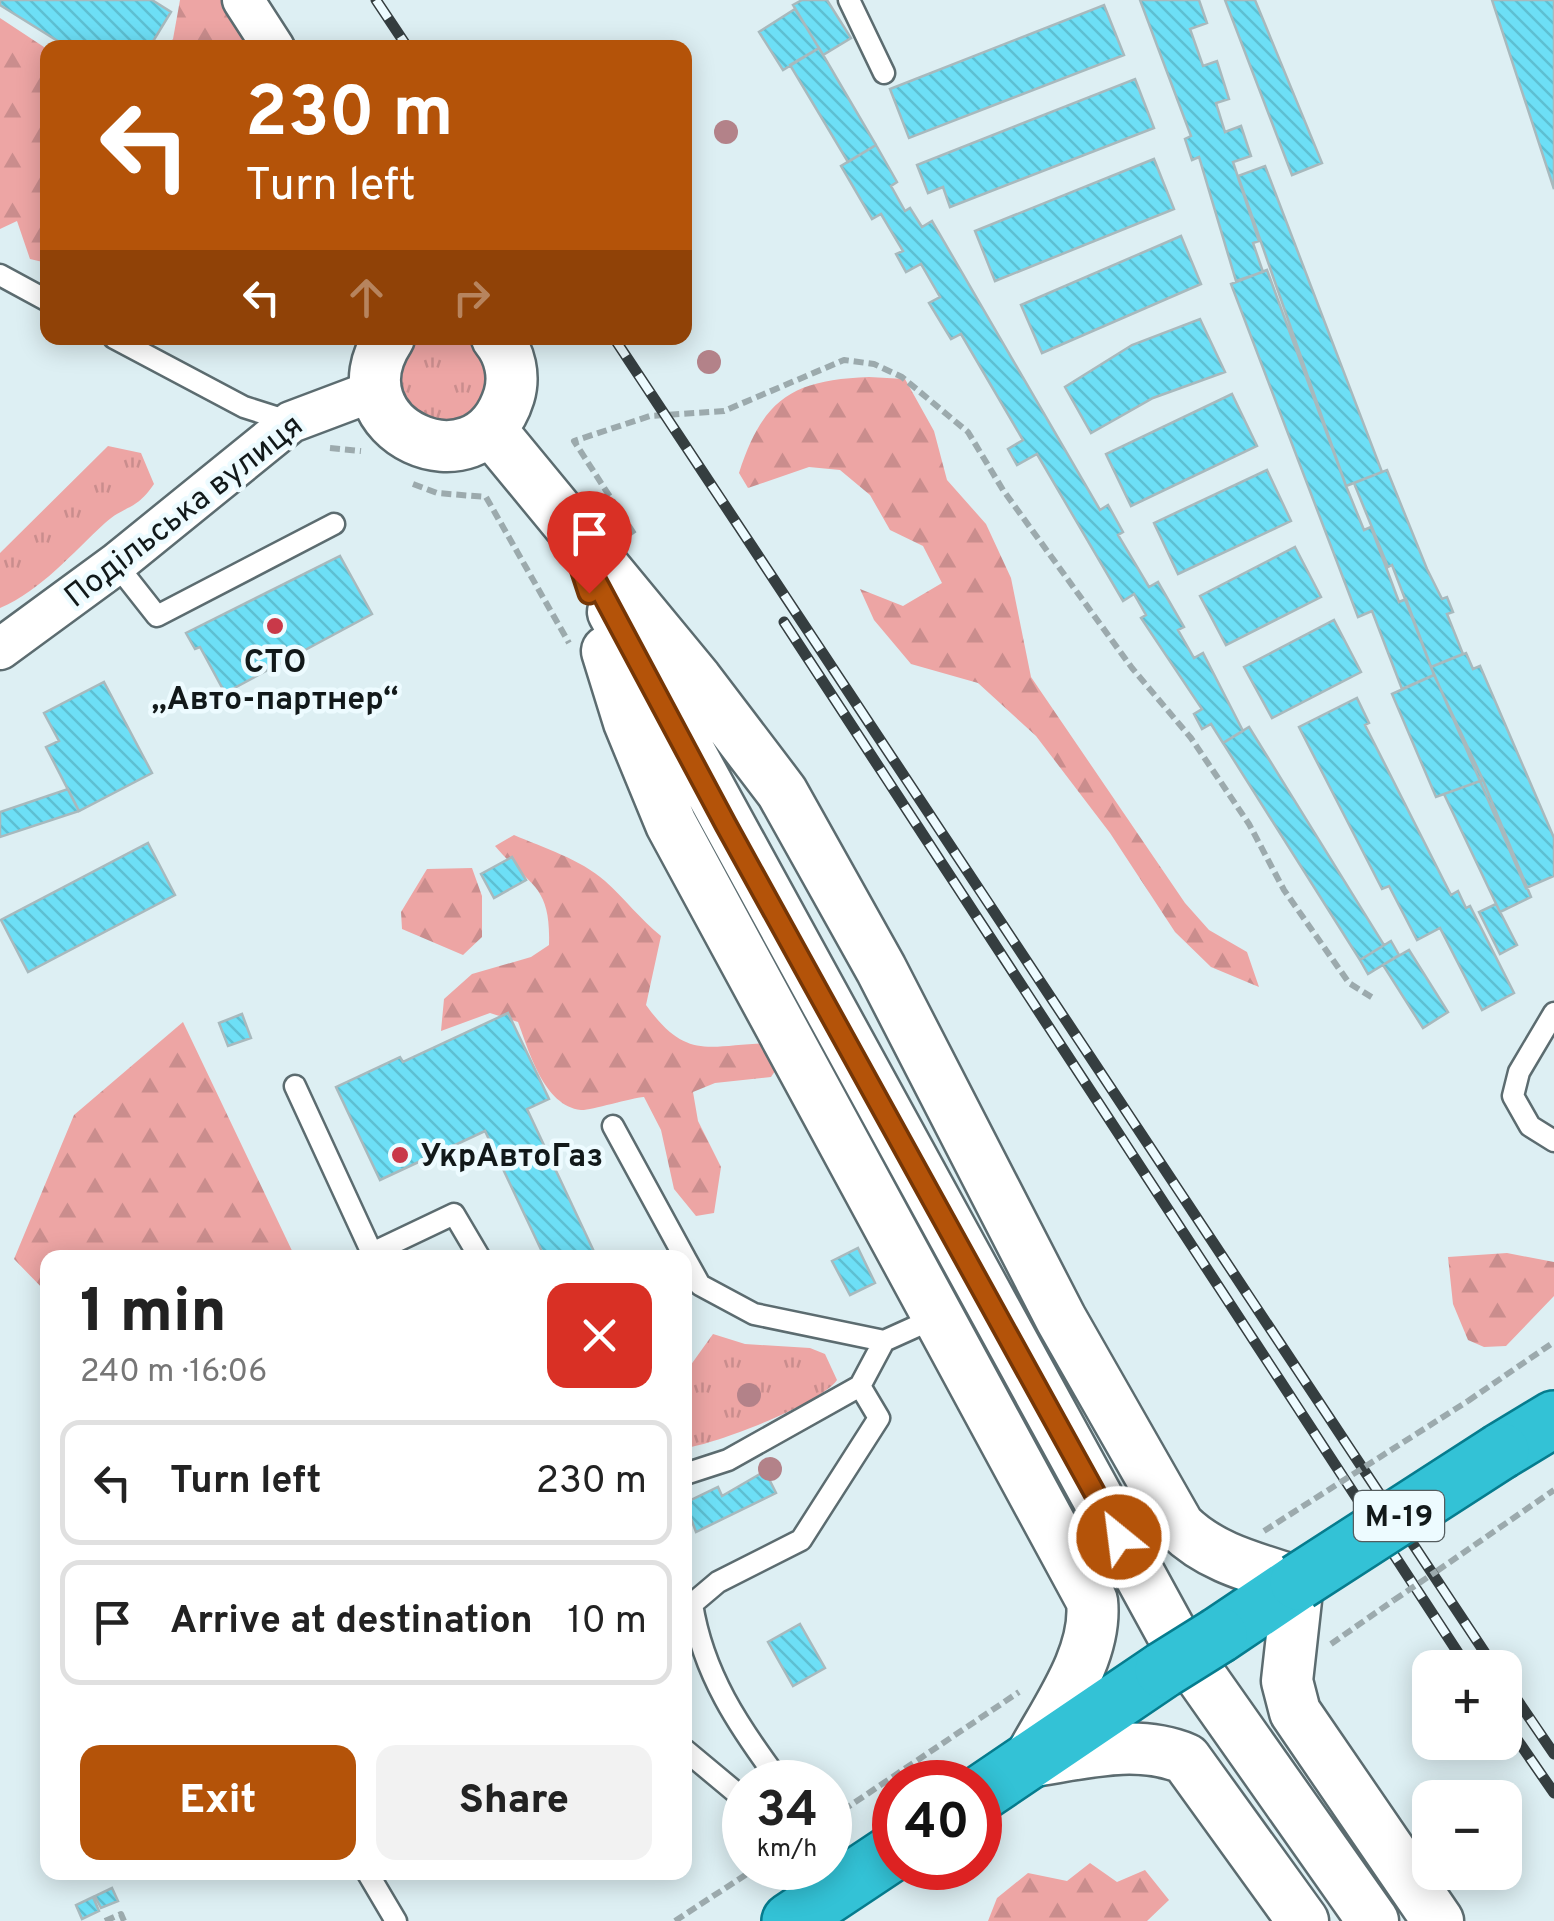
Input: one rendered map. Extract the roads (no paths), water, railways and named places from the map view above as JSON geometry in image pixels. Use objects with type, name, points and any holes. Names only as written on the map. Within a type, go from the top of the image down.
[{"type":"highway","name":"М-19","points":[[1002,1779],[1163,1670],[1554,1419]]},
{"type":"highway","points":[[790,1921],[818,1890]]},
{"type":"street","points":[[243,0],[269,40]]},
{"type":"street","points":[[387,345],[376,369],[376,390],[395,426],[421,442],[452,446],[490,430],[511,390],[511,368],[501,345]]},
{"type":"street","name":"Подільська вулиця","points":[[0,650],[300,418],[376,390]]},
{"type":"street","points":[[490,430],[568,529],[697,680],[782,792],[881,969],[1062,1319],[1179,1526],[1196,1543],[1219,1555],[1298,1582],[1286,1681],[1295,1712],[1438,1921]]},
{"type":"street","points":[[568,529],[630,722],[672,824],[935,1318],[1092,1601],[1095,1626],[1085,1653],[1028,1762]]},
{"type":"street","points":[[568,529],[726,825],[1176,1641],[1373,1921]]},
{"type":"street","points":[[1028,1762],[1159,1747],[1186,1759],[1303,1921]]},
{"type":"lane","points":[[849,0],[884,73]]},
{"type":"lane","points":[[0,275],[40,297]]},
{"type":"lane","points":[[127,345],[244,407],[300,418]]},
{"type":"lane","points":[[116,564],[156,616],[334,524]]},
{"type":"lane","points":[[1554,1014],[1518,1072],[1513,1096],[1530,1126],[1554,1141]]},
{"type":"lane","points":[[295,1086],[371,1250]]},
{"type":"lane","points":[[613,1126],[681,1250]]},
{"type":"lane","points":[[378,1250],[454,1214],[475,1250]]},
{"type":"lane","points":[[692,1271],[700,1286],[754,1314],[884,1341],[935,1318]]},
{"type":"lane","points":[[692,1472],[728,1460],[860,1386],[884,1341]]},
{"type":"lane","points":[[764,1760],[732,1716],[698,1643],[692,1604],[718,1582],[801,1540],[879,1418],[860,1386]]},
{"type":"lane","points":[[692,1756],[722,1781]]},
{"type":"lane","points":[[372,1880],[396,1921]]},
{"type":"railway","points":[[376,0],[403,40]]},
{"type":"railway","points":[[619,345],[1483,1650]]},
{"type":"railway","points":[[784,622],[1456,1650]]},
{"type":"railway","points":[[1522,1707],[1554,1754]]},
{"type":"railway","points":[[1522,1747],[1554,1793]]},
{"type":"place","name":"СТО „Авто-партнер“","points":[[275,626]]},
{"type":"place","name":"УкрАвтоГаз","points":[[400,1155]]}]
